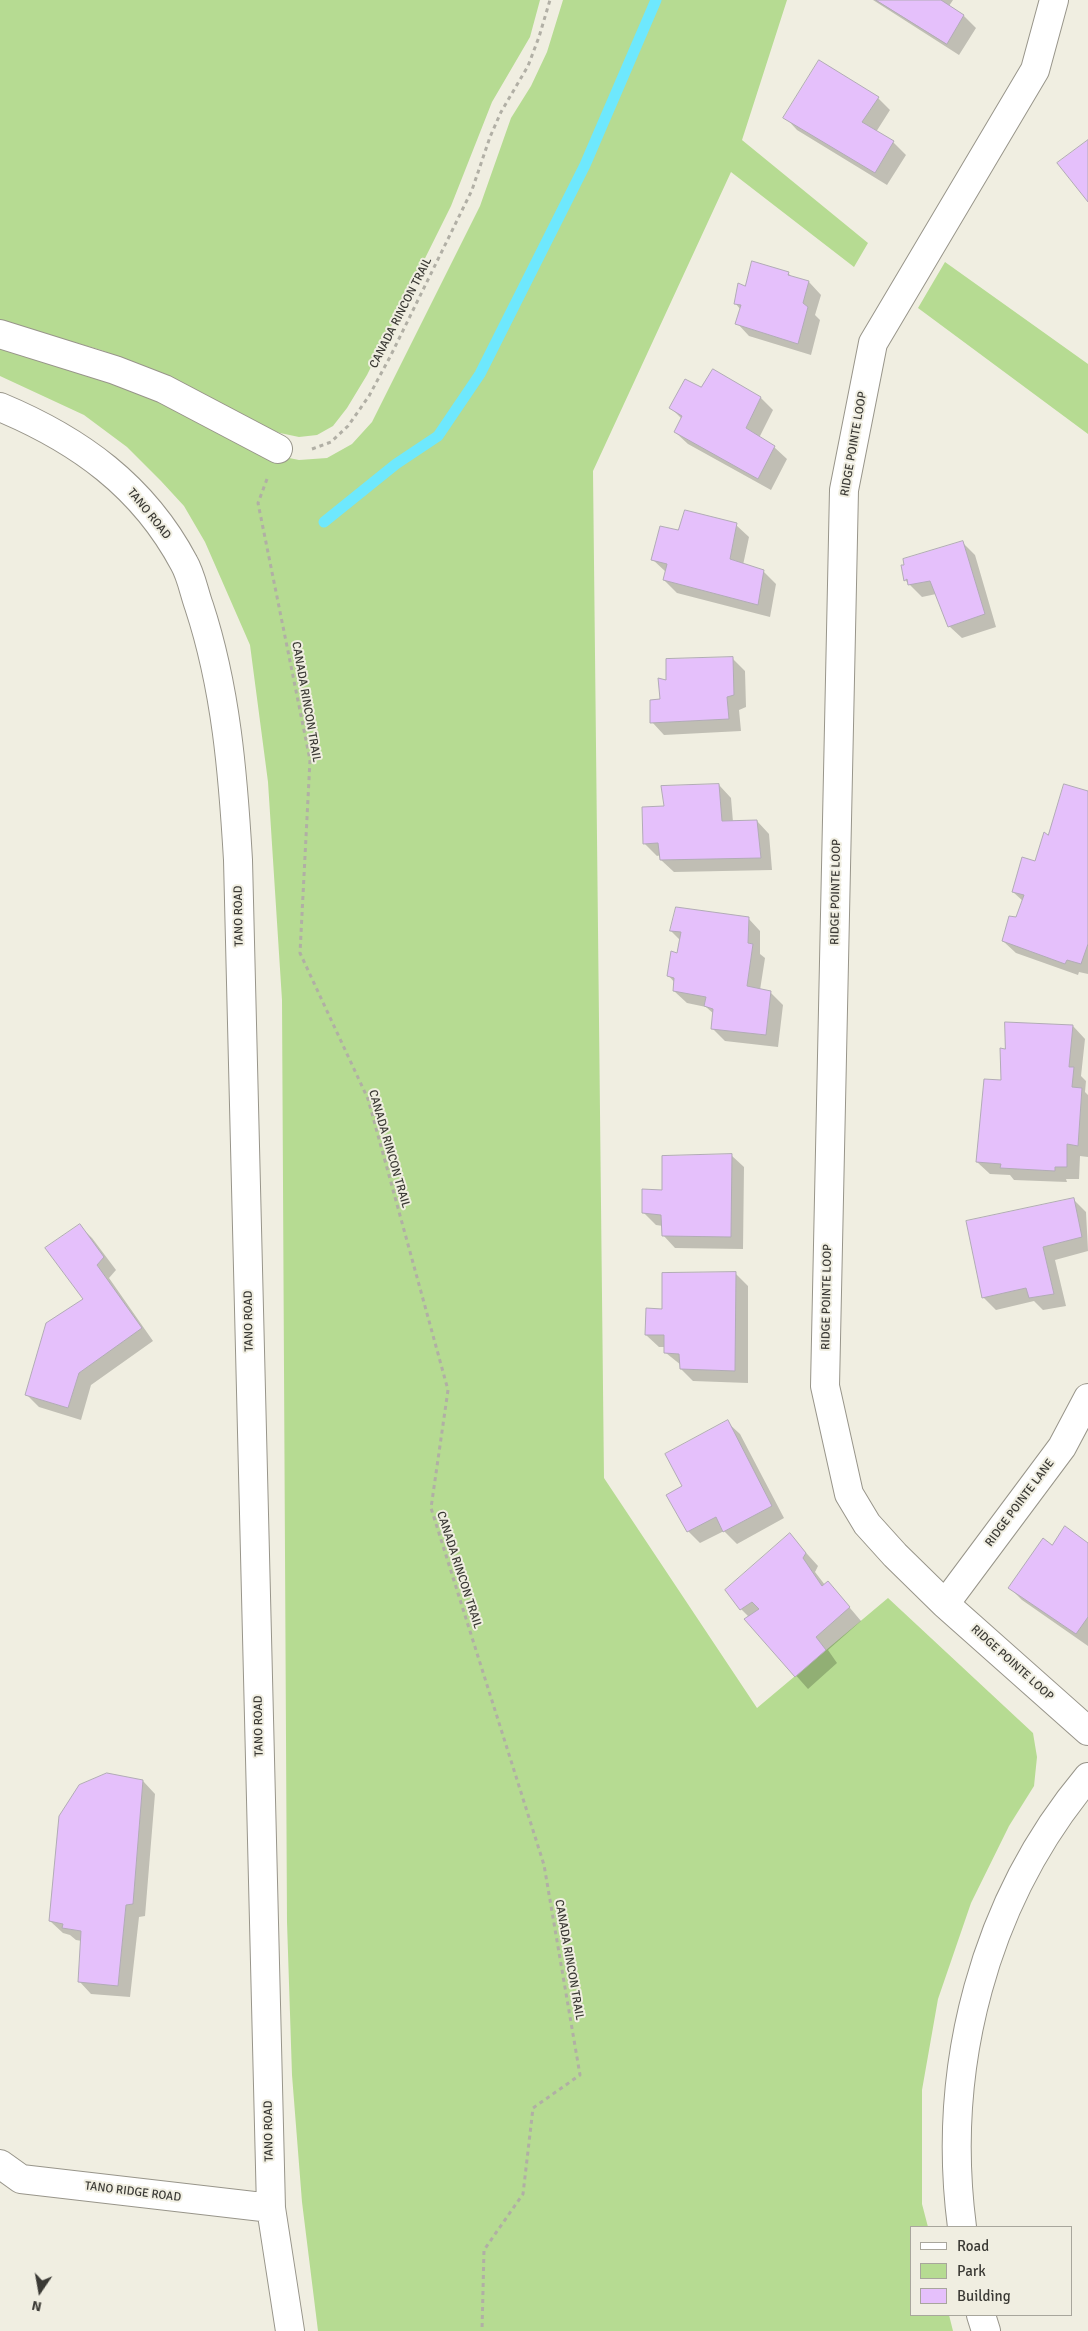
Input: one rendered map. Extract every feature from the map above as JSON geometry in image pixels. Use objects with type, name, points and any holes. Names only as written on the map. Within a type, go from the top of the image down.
[{"type":"street","name":"RIDGE POINTE LOOP","points":[[1054,0],[1035,70],[873,343],[844,490],[825,1386],[849,1494],[867,1524],[895,1556],[945,1604],[1088,1731]]},
{"type":"street","points":[[0,334],[115,370],[164,389],[278,449]]},
{"type":"street","name":"TANO ROAD","points":[[0,407],[66,439],[100,461],[133,491],[163,527],[185,564],[212,644],[225,718],[234,786],[238,860],[271,2208],[290,2331]]},
{"type":"street","name":"RIDGE POINTE LANE","points":[[945,1604],[1062,1447],[1088,1398]]},
{"type":"street","points":[[962,2226],[957,2163],[957,2121],[966,2037],[984,1964],[1007,1908],[1034,1854],[1064,1806],[1088,1777]]},
{"type":"street","name":"TANO RIDGE ROAD","points":[[0,2164],[21,2179],[271,2208]]},
{"type":"street","points":[[981,2316],[986,2331]]},
{"type":"path","name":"CANADA RINCON TRAIL","points":[[482,2331],[484,2250],[523,2194],[533,2108],[580,2075],[544,1865],[430,1508],[448,1390],[368,1099],[300,953],[310,760],[258,503],[278,449],[315,449],[331,442],[348,426],[368,396],[391,355],[472,190],[494,128],[512,92],[528,66],[540,37],[550,0]]},
{"type":"green space","points":[[0,0],[540,0],[530,37],[492,102],[451,206],[367,375],[347,408],[333,426],[317,435],[299,437],[280,433],[252,423],[162,374],[101,350],[0,321]]},
{"type":"green space","points":[[563,0],[787,0],[742,140],[868,243],[854,267],[731,172],[593,471],[604,1478],[757,1708],[888,1598],[1033,1733],[1037,1757],[1034,1786],[1009,1826],[971,1903],[938,1999],[922,2090],[922,2204],[928,2226],[910,2226],[910,2316],[949,2316],[953,2331],[318,2331],[302,2202],[292,2075],[287,1922],[282,1000],[268,782],[250,645],[205,542],[184,506],[127,447],[84,415],[0,376],[0,341],[113,377],[260,452],[299,460],[327,458],[352,444],[372,422],[480,206],[511,118],[531,86],[547,52]]},
{"type":"green space","points":[[945,262],[1088,364],[1088,434],[918,308]]},
{"type":"building","points":[[876,0],[941,0],[964,15],[947,44]]},
{"type":"building","points":[[819,60],[879,97],[862,122],[894,141],[875,173],[783,118]]},
{"type":"building","points":[[1088,140],[1088,202],[1057,163]]},
{"type":"building","points":[[752,261],[789,272],[788,275],[809,281],[803,303],[808,307],[798,344],[735,324],[741,305],[734,304],[738,283],[745,286]]},
{"type":"building","points":[[713,369],[761,397],[746,428],[775,446],[758,479],[674,432],[682,416],[669,408],[685,379],[701,387]]},
{"type":"building","points":[[685,510],[737,523],[730,559],[764,570],[758,605],[663,580],[667,564],[651,560],[660,526],[678,530]]},
{"type":"building","points":[[963,541],[985,614],[948,627],[930,581],[908,585],[907,579],[904,581],[901,565],[904,565],[903,559]]},
{"type":"building","points":[[733,657],[734,695],[727,697],[729,719],[650,723],[650,700],[660,699],[658,678],[666,680],[666,659]]},
{"type":"building","points":[[719,784],[722,821],[757,820],[761,858],[660,860],[658,843],[643,844],[642,807],[664,806],[661,786]]},
{"type":"building","points":[[1064,784],[1088,791],[1088,944],[1081,964],[1067,960],[1065,964],[1002,941],[1009,916],[1016,917],[1024,895],[1012,892],[1022,857],[1035,861],[1044,832],[1048,835]]},
{"type":"building","points":[[676,907],[749,917],[748,943],[753,944],[747,986],[771,991],[766,1035],[711,1029],[713,1009],[704,1006],[706,997],[673,991],[674,978],[667,976],[671,951],[677,953],[681,932],[670,931]]},
{"type":"building","points":[[1005,1022],[1073,1025],[1069,1067],[1074,1067],[1072,1087],[1082,1088],[1078,1146],[1067,1144],[1067,1167],[1055,1167],[1055,1171],[1000,1168],[1001,1164],[976,1162],[984,1079],[1001,1080],[1000,1048],[1005,1049]]},
{"type":"building","points":[[732,1154],[731,1237],[662,1236],[661,1215],[642,1213],[642,1189],[662,1190],[662,1156]]},
{"type":"building","points":[[1074,1198],[1082,1237],[1043,1247],[1054,1294],[1029,1298],[1026,1288],[982,1298],[966,1221]]},
{"type":"building","points":[[80,1224],[104,1257],[97,1265],[142,1328],[79,1373],[68,1408],[25,1395],[46,1323],[83,1299],[45,1248]]},
{"type":"building","points":[[736,1272],[735,1371],[680,1369],[679,1354],[664,1353],[664,1335],[645,1335],[646,1308],[662,1309],[662,1273]]},
{"type":"building","points":[[728,1420],[772,1506],[723,1532],[716,1517],[687,1532],[666,1495],[682,1486],[665,1454]]},
{"type":"building","points":[[1065,1526],[1088,1543],[1088,1617],[1076,1634],[1008,1588],[1043,1538],[1052,1545]]},
{"type":"building","points":[[790,1533],[806,1553],[803,1558],[822,1586],[828,1581],[850,1607],[816,1637],[826,1650],[795,1677],[744,1619],[759,1609],[752,1602],[740,1610],[725,1590]]},
{"type":"building","points":[[107,1773],[143,1780],[133,1904],[126,1905],[118,1986],[78,1982],[81,1931],[62,1928],[63,1924],[49,1921],[59,1816],[79,1785]]},
{"type":"waterway","points":[[324,522],[396,464],[438,436],[480,374],[585,165],[656,0]]}]
